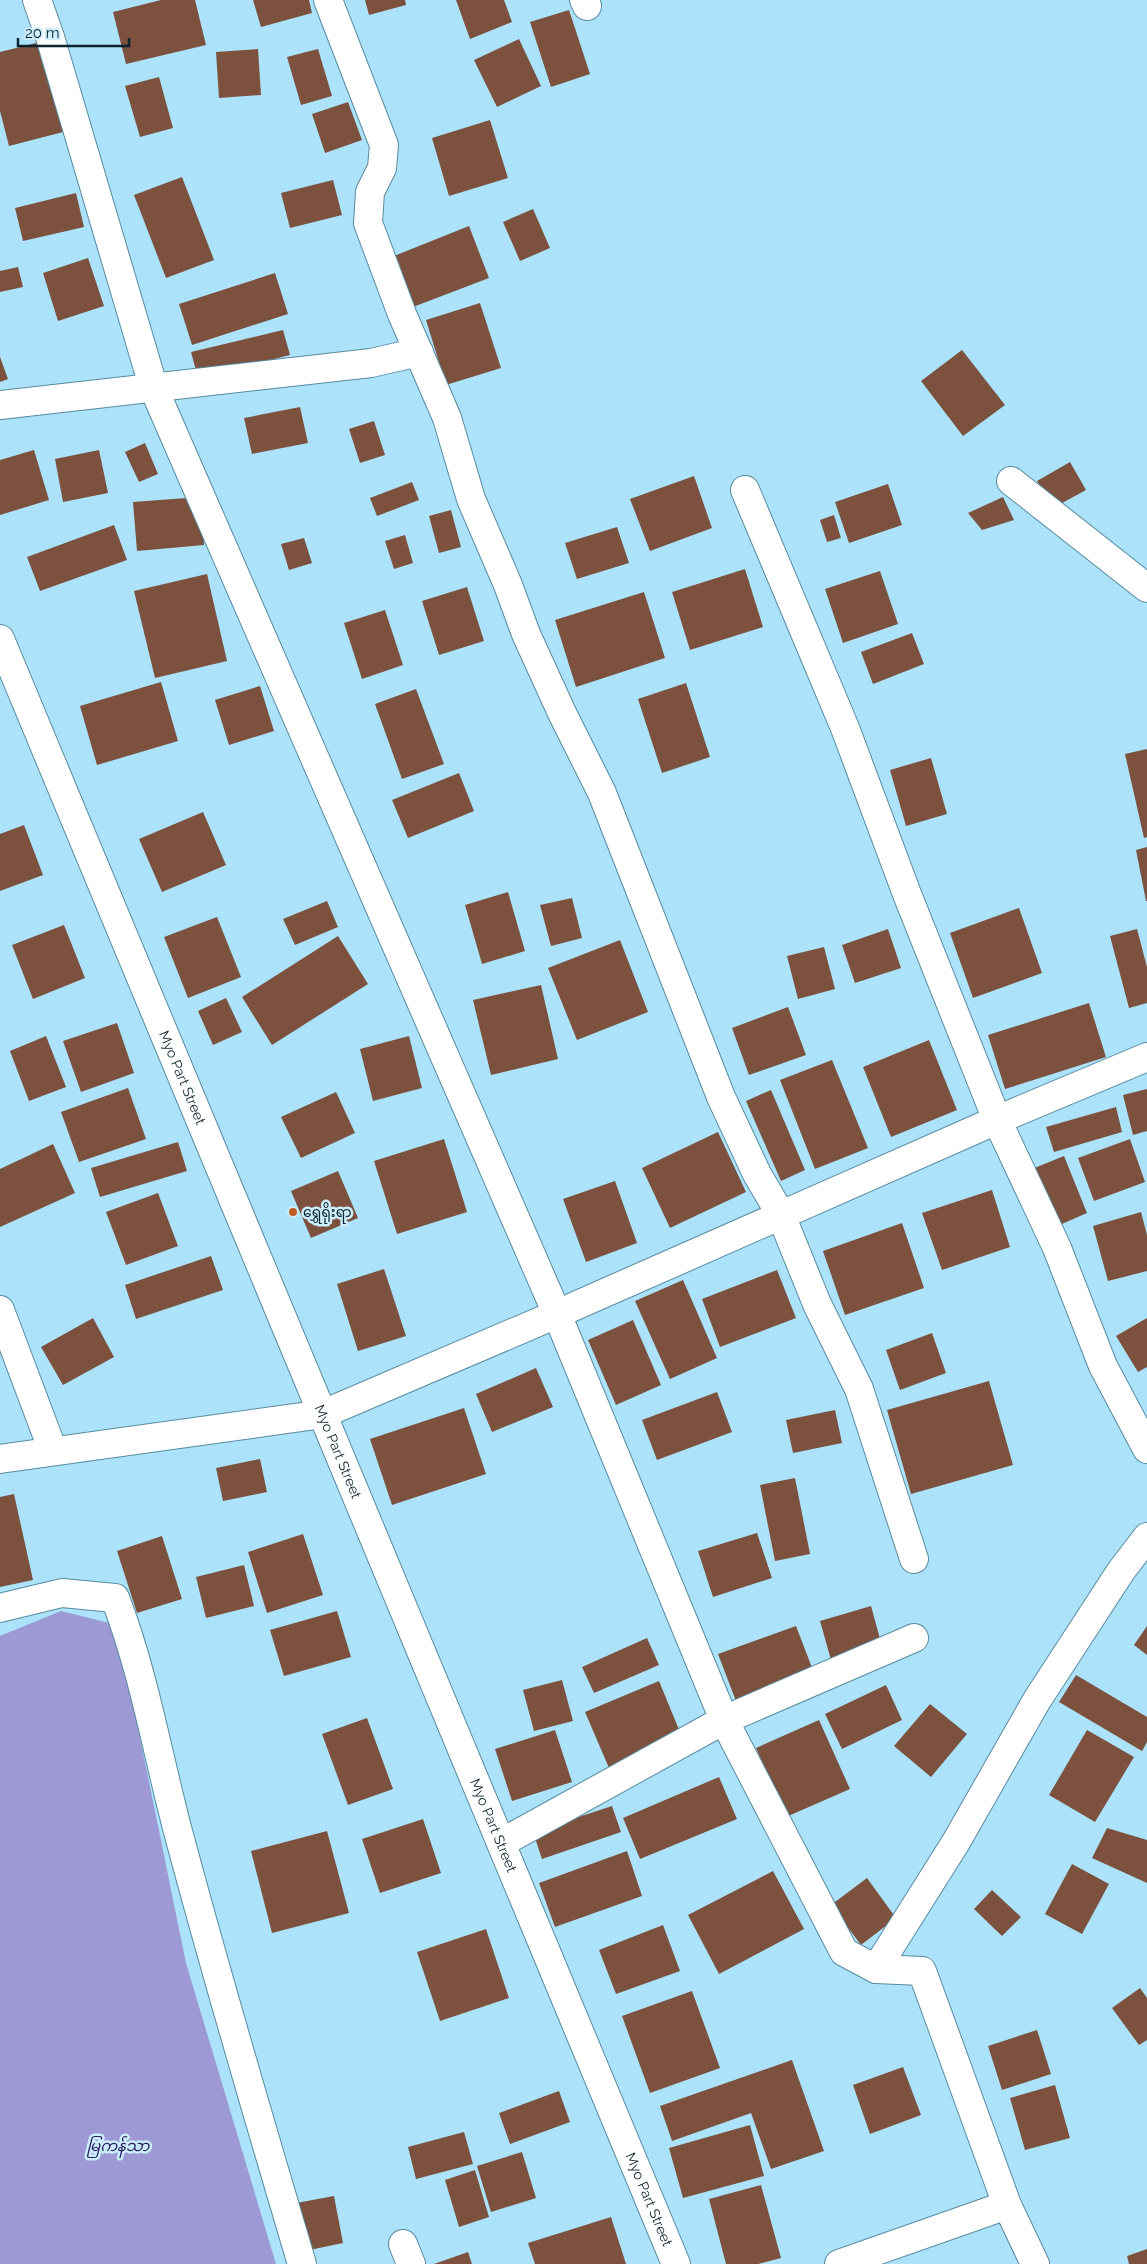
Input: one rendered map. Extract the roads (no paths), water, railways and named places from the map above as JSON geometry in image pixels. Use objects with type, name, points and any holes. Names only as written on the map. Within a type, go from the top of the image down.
[{"type":"street","points":[[37,0],[154,389],[558,1314],[724,1720],[844,1952],[876,1969],[922,1972],[1007,2205],[1035,2264]]},
{"type":"street","points":[[328,0],[384,145],[382,168],[370,192],[368,224],[402,314],[447,418],[471,499],[508,585],[526,634],[562,713],[602,793],[722,1097],[757,1174],[781,1215],[816,1304],[859,1389],[914,1559]]},
{"type":"street","points":[[0,405],[371,363],[419,352]]},
{"type":"street","points":[[1011,482],[1147,588]]},
{"type":"street","points":[[746,490],[845,728],[907,894],[997,1120],[1057,1248],[1103,1366],[1147,1449]]},
{"type":"street","name":"Myo Part Street","points":[[0,639],[676,2264]]},
{"type":"street","points":[[0,1459],[324,1414],[558,1314],[997,1120],[1147,1057]]},
{"type":"street","points":[[0,1310],[53,1451]]},
{"type":"street","points":[[876,1969],[956,1842],[1037,1700],[1121,1572],[1147,1537]]},
{"type":"street","points":[[0,1608],[62,1593],[115,1598],[132,1642],[179,1838],[302,2264]]},
{"type":"street","points":[[501,1843],[724,1720],[914,1638]]},
{"type":"street","points":[[839,2264],[1007,2205]]},
{"type":"water","name":"မြကန်သာ","points":[[61,1611],[117,1625],[186,1963],[276,2264],[0,2264],[0,1636]]},
{"type":"place","name":"ရွှေရိုးရာ","points":[[293,1212]]}]
